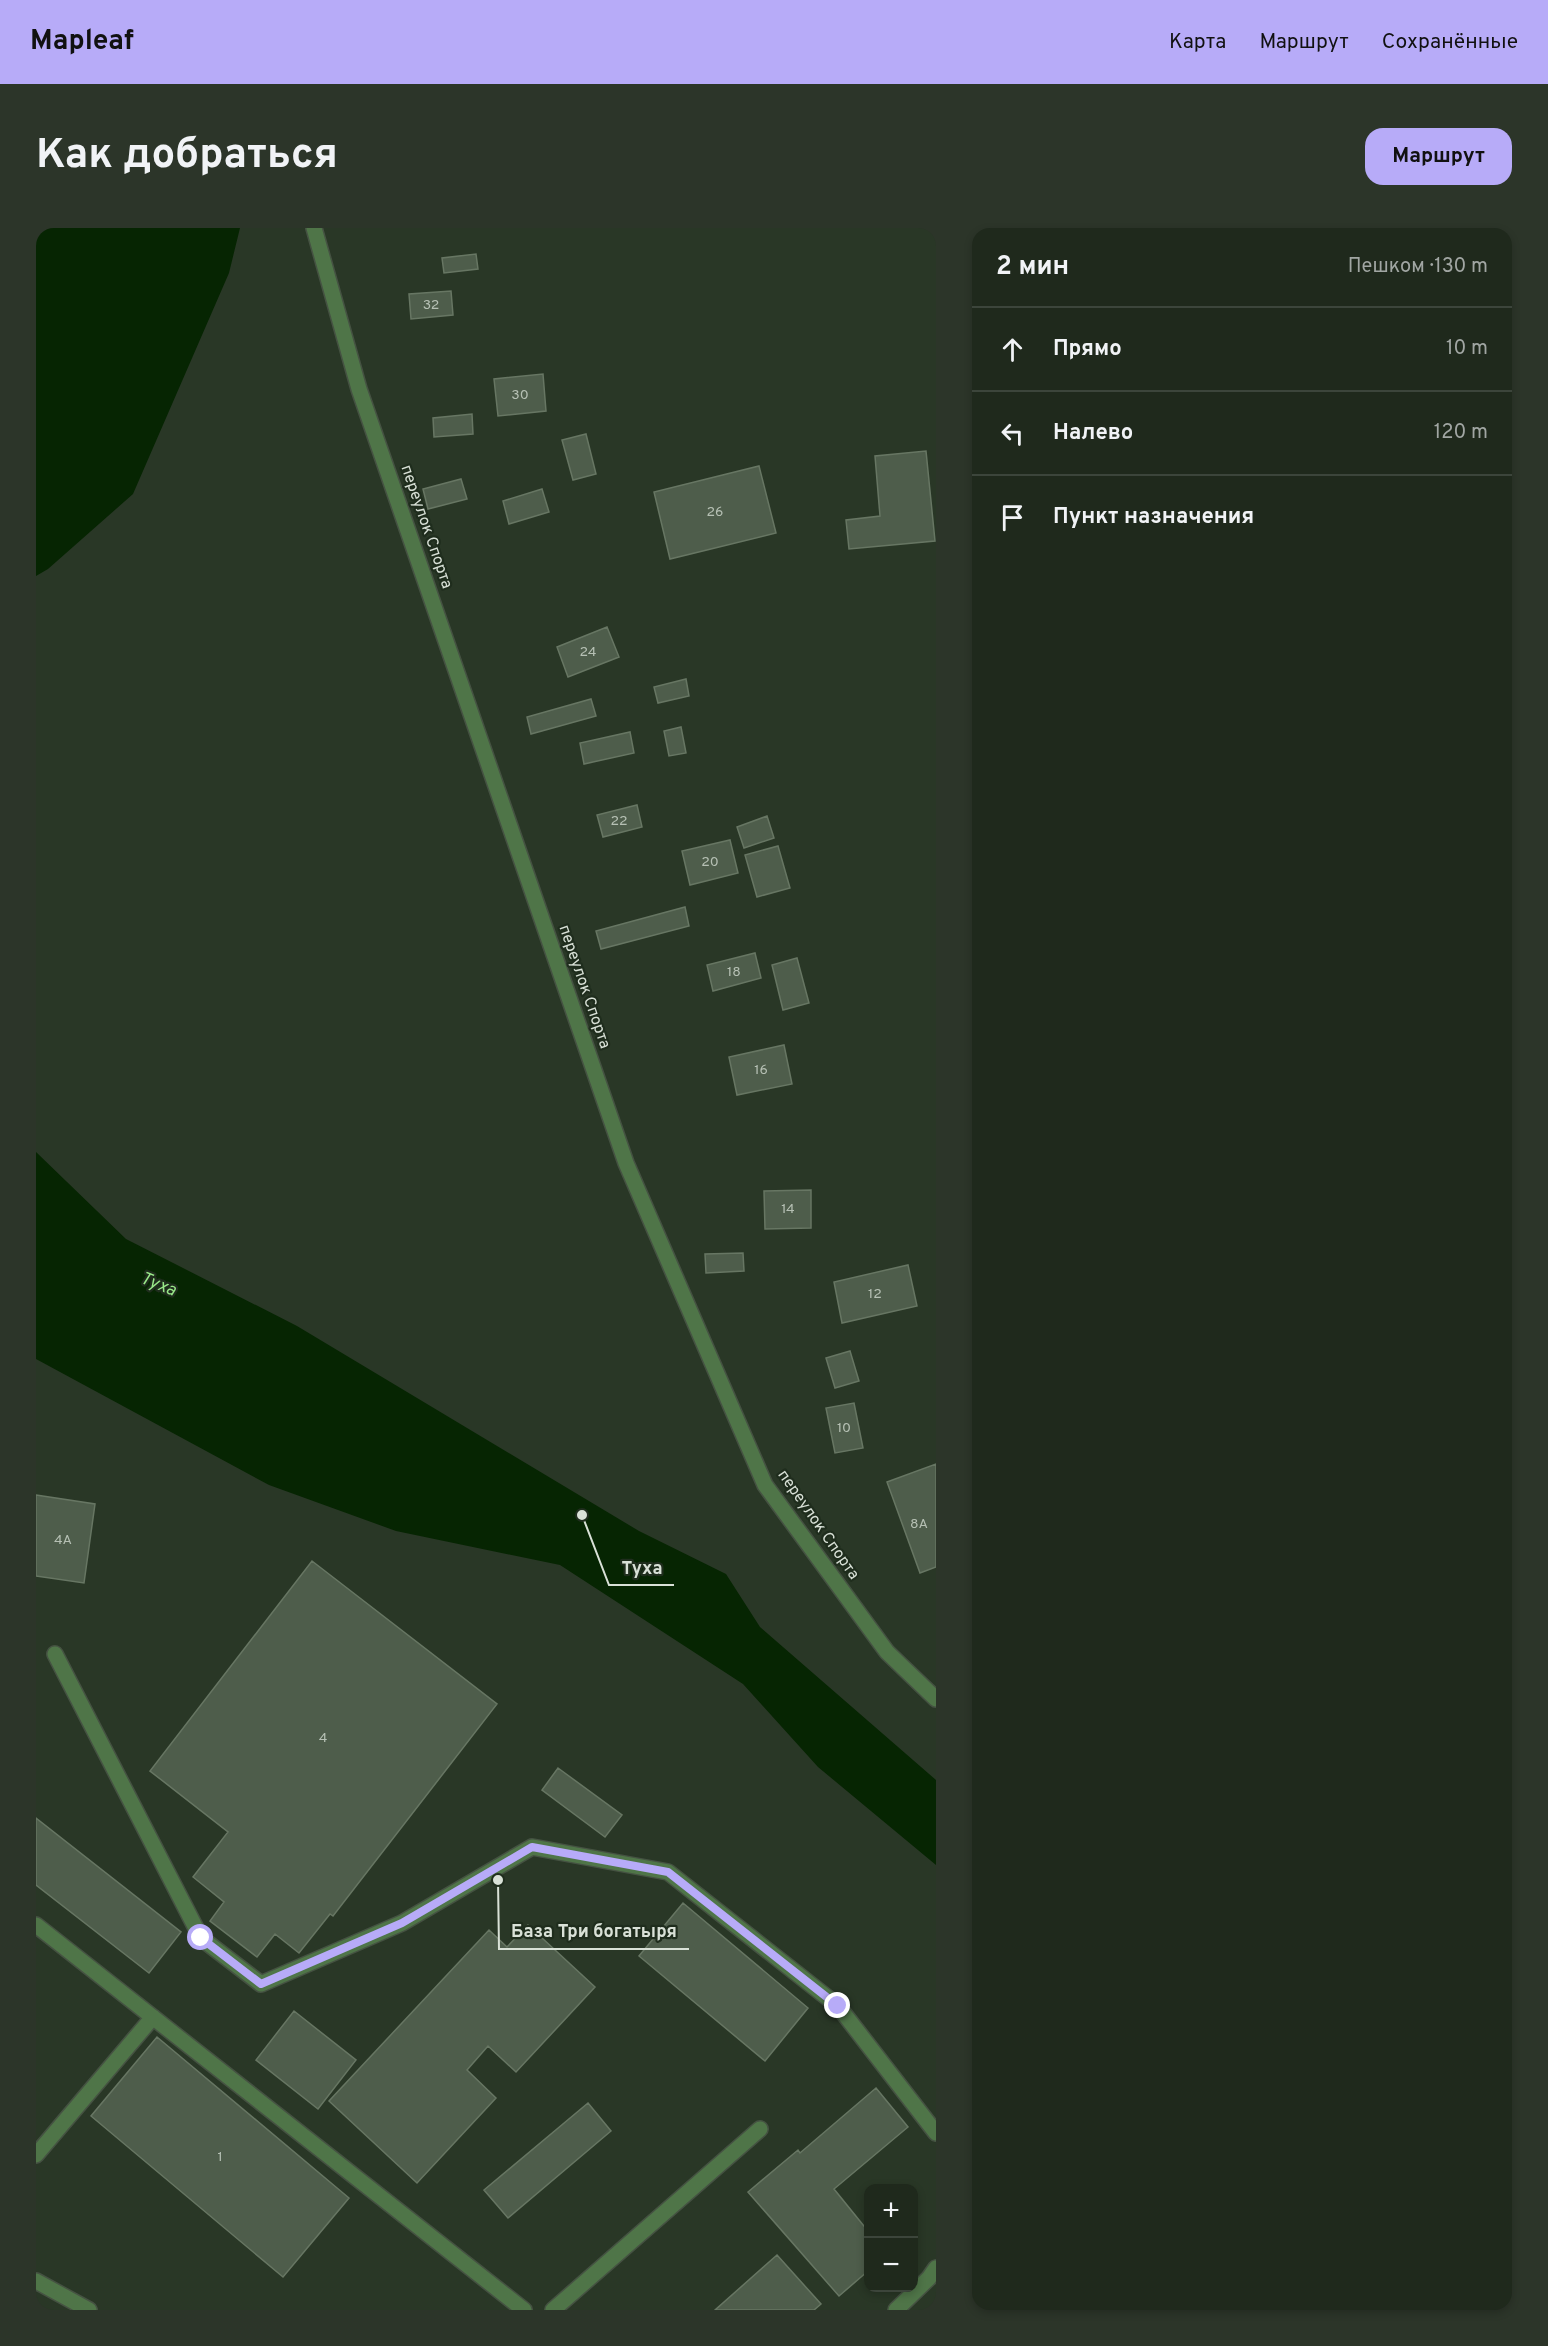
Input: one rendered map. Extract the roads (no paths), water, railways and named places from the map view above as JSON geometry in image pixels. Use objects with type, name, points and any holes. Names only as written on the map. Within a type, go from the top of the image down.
[{"type":"street","name":"переулок Спорта","points":[[314,228],[359,388],[626,1163],[765,1485],[887,1652],[936,1699]]},
{"type":"street","points":[[55,1654],[201,1938],[261,1984],[402,1923],[532,1847],[668,1872],[838,2006],[936,2133]]},
{"type":"street","points":[[36,1925],[524,2310]]},
{"type":"street","points":[[36,2155],[153,2017]]},
{"type":"street","points":[[553,2310],[760,2129]]},
{"type":"street","points":[[896,2310],[929,2278],[936,2268]]},
{"type":"street","points":[[36,2281],[89,2310]]},
{"type":"water","points":[[36,228],[240,228],[229,273],[133,494],[48,569],[36,576]]},
{"type":"water","points":[[36,1152],[126,1239],[297,1326],[639,1531],[726,1574],[760,1627],[936,1780],[936,1865],[818,1767],[743,1684],[560,1565],[396,1531],[269,1485],[36,1359]]},
{"type":"place","name":"Туха","points":[[582,1515]]},
{"type":"place","name":"База Три богатыря","points":[[498,1880]]}]
